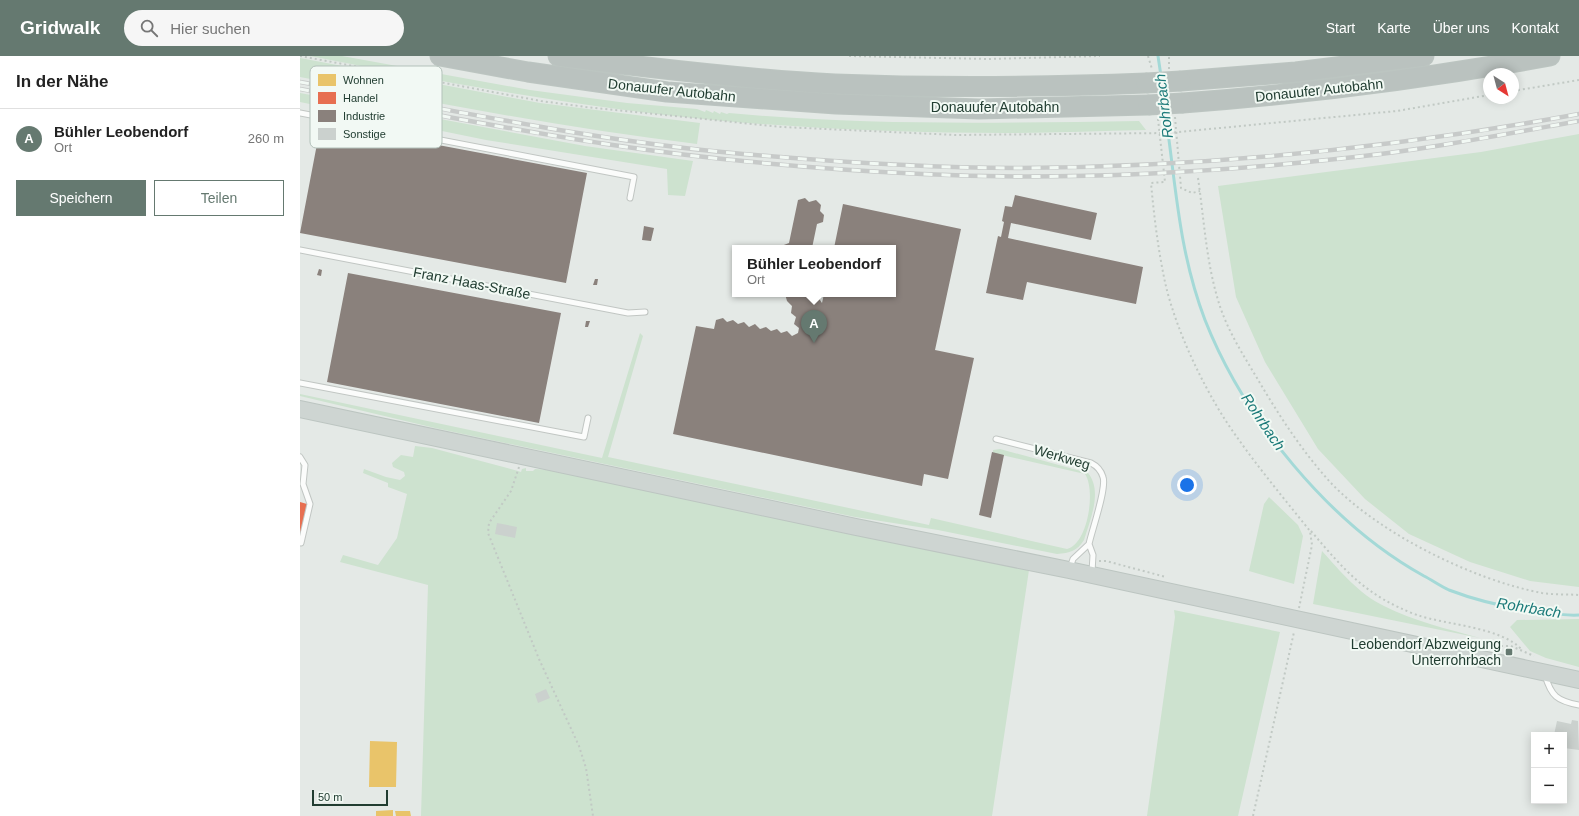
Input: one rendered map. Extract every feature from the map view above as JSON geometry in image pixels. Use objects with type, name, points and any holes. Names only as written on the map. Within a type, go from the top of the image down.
[{"type":"highway","name":"Donauufer Autobahn","points":[[440,56],[528,72],[667,92],[829,104],[979,109],[1148,105],[1252,98],[1392,82],[1550,56]]},
{"type":"highway","name":"Donauufer Autobahn","points":[[558,56],[670,70],[834,84],[986,87],[1181,81],[1296,72],[1424,56]]},
{"type":"main road","points":[[300,409],[856,527],[1091,574],[1296,620],[1579,680]]},
{"type":"lane","points":[[300,113],[310,115]]},
{"type":"lane","points":[[442,140],[634,177],[630,198]]},
{"type":"lane","name":"Franz Haas-Straße","points":[[300,250],[628,313],[645,312]]},
{"type":"lane","points":[[300,383],[584,437],[588,418]]},
{"type":"lane","name":"Werkweg","points":[[996,439],[1091,463],[1100,470],[1104,482],[1089,544]]},
{"type":"lane","points":[[300,457],[305,465],[303,484],[310,504],[301,543]]},
{"type":"lane","points":[[1069,570],[1073,559],[1089,544],[1093,555],[1091,574]]},
{"type":"lane","points":[[1538,671],[1554,695],[1563,701],[1579,705]]},
{"type":"path","points":[[849,56],[988,59],[1100,56]]},
{"type":"path","points":[[1519,90],[1579,80]]},
{"type":"path","points":[[1177,132],[1181,188],[1192,193],[1200,191]]},
{"type":"path","points":[[1160,133],[1165,182],[1151,183],[1155,224],[1166,283],[1185,343],[1212,397],[1238,440],[1310,530],[1340,565],[1359,583],[1378,597],[1418,615],[1481,630],[1515,642],[1538,671]]},
{"type":"path","points":[[1198,178],[1208,261],[1218,302],[1233,337],[1268,397],[1302,447],[1330,482],[1364,512],[1398,536],[1463,568],[1516,587],[1544,593],[1579,595]]},
{"type":"path","points":[[521,456],[518,476],[511,491],[489,523],[488,533],[539,659],[579,746],[586,768],[593,816]]},
{"type":"path","points":[[1253,816],[1312,545],[1310,530]]},
{"type":"green space","points":[[310,56],[342,56],[397,66],[362,66]]},
{"type":"green space","points":[[300,58],[343,66],[310,66],[310,79],[300,77]]},
{"type":"green space","points":[[442,74],[530,90],[627,103],[697,109],[705,112],[706,110],[713,113],[714,111],[720,114],[721,112],[727,114],[831,120],[934,123],[1139,121],[1146,130],[1024,133],[936,132],[865,130],[759,124],[672,116],[516,94],[442,81]]},
{"type":"green space","points":[[442,85],[540,103],[700,123],[697,144],[647,138],[442,104]]},
{"type":"green space","points":[[300,93],[310,95],[310,104],[300,102]]},
{"type":"green space","points":[[442,119],[585,146],[693,161],[685,196],[668,195],[667,169],[486,140],[442,131]]},
{"type":"green space","points":[[1579,134],[1579,587],[1530,581],[1470,562],[1409,534],[1365,499],[1318,449],[1265,362],[1236,297],[1218,186],[1481,152]]},
{"type":"green space","points":[[640,333],[643,336],[608,457],[929,525],[931,518],[1067,549],[1074,545],[1085,527],[1088,516],[1090,492],[1085,474],[993,453],[993,450],[1000,449],[1088,473],[1095,488],[1095,497],[1092,515],[1084,540],[1079,547],[1073,551],[1057,554],[938,530],[855,517],[435,428],[300,396],[300,394],[602,458]]},
{"type":"green space","points":[[415,446],[432,448],[521,472],[522,469],[526,468],[526,471],[533,471],[535,469],[553,470],[1029,570],[992,816],[421,816],[428,585],[340,562],[343,555],[378,565],[397,538],[407,494],[388,487],[388,483],[363,473],[364,469],[386,477],[400,480],[405,476],[404,472],[393,467],[392,463],[401,455],[413,457]]},
{"type":"green space","points":[[1269,497],[1298,525],[1303,536],[1294,584],[1249,571],[1264,504]]},
{"type":"green space","points":[[1322,551],[1350,582],[1366,595],[1384,606],[1443,628],[1480,638],[1313,604]]},
{"type":"green space","points":[[1174,610],[1280,632],[1238,816],[1147,816],[1175,617]]},
{"type":"green space","points":[[1579,619],[1579,667],[1546,658],[1530,651],[1510,627],[1517,620]]},
{"type":"building: Wohnen","points":[[370,741],[397,742],[396,787],[369,787]]},
{"type":"building: Wohnen","points":[[393,810],[393,816],[376,816],[376,811]]},
{"type":"building: Wohnen","points":[[395,811],[410,811],[411,816],[396,816]]},
{"type":"building: Handel","points":[[300,502],[307,504],[301,534],[300,534]]},
{"type":"building: Industrie","points":[[442,146],[587,173],[566,283],[300,233],[316,148],[442,148]]},
{"type":"building: Industrie","points":[[1015,195],[1097,213],[1091,240],[1011,223],[1008,238],[1143,267],[1136,304],[1027,282],[1023,300],[986,293],[998,236],[1001,237],[1005,206],[1012,207]]},
{"type":"building: Industrie","points":[[805,198],[809,202],[816,200],[821,205],[820,211],[824,215],[823,222],[817,224],[813,245],[784,245],[789,243],[798,200]]},
{"type":"building: Industrie","points":[[843,204],[961,229],[935,350],[974,358],[948,479],[924,474],[922,486],[673,434],[696,326],[714,329],[716,320],[723,318],[727,322],[733,320],[738,324],[744,322],[749,327],[755,324],[760,329],[766,327],[771,331],[777,329],[781,333],[787,331],[792,336],[798,333],[799,328],[794,324],[796,317],[791,313],[792,306],[787,301],[786,297],[818,297],[822,303],[823,297],[896,297],[896,245],[835,245]]},
{"type":"building: Industrie","points":[[644,226],[654,228],[651,241],[642,240]]},
{"type":"building: Industrie","points":[[319,269],[322,270],[321,276],[317,275]]},
{"type":"building: Industrie","points":[[348,273],[561,313],[539,423],[327,382]]},
{"type":"building: Industrie","points":[[595,279],[598,279],[597,285],[593,285]]},
{"type":"building: Industrie","points":[[586,321],[590,321],[588,327],[585,327]]},
{"type":"building: Industrie","points":[[992,452],[1004,455],[991,518],[979,515]]},
{"type":"building: Sonstige","points":[[497,523],[517,527],[515,538],[495,534]]},
{"type":"building: Sonstige","points":[[546,689],[550,698],[538,703],[535,694]]},
{"type":"building: Sonstige","points":[[1572,720],[1578,721],[1579,750],[1567,748],[1567,732],[1555,732],[1557,721],[1571,724]]},
{"type":"waterway","name":"Rohrbach","points":[[1158,56],[1161,76]]},
{"type":"waterway","name":"Rohrbach","points":[[1165,111],[1183,242],[1196,294],[1205,320],[1222,357],[1242,394],[1267,431],[1294,466],[1324,498],[1356,528],[1389,554],[1446,588],[1459,594],[1511,607],[1556,614],[1579,615]]},
{"type":"railway","points":[[300,82],[310,84]]},
{"type":"railway","points":[[300,89],[310,91]]},
{"type":"railway","points":[[442,109],[563,131],[722,152],[870,163],[945,167],[1019,168],[1160,164],[1300,153],[1440,137],[1579,114]]},
{"type":"railway","points":[[442,116],[530,132],[645,150],[724,159],[803,167],[882,172],[1030,177],[1139,174],[1301,163],[1411,150],[1579,121]]},
{"type":"place","name":"Bühler Leobendorf","points":[[814,343]]},
{"type":"place","name":"Leobendorf Abzweigung Unterrohrbach","points":[[1509,652]]}]
